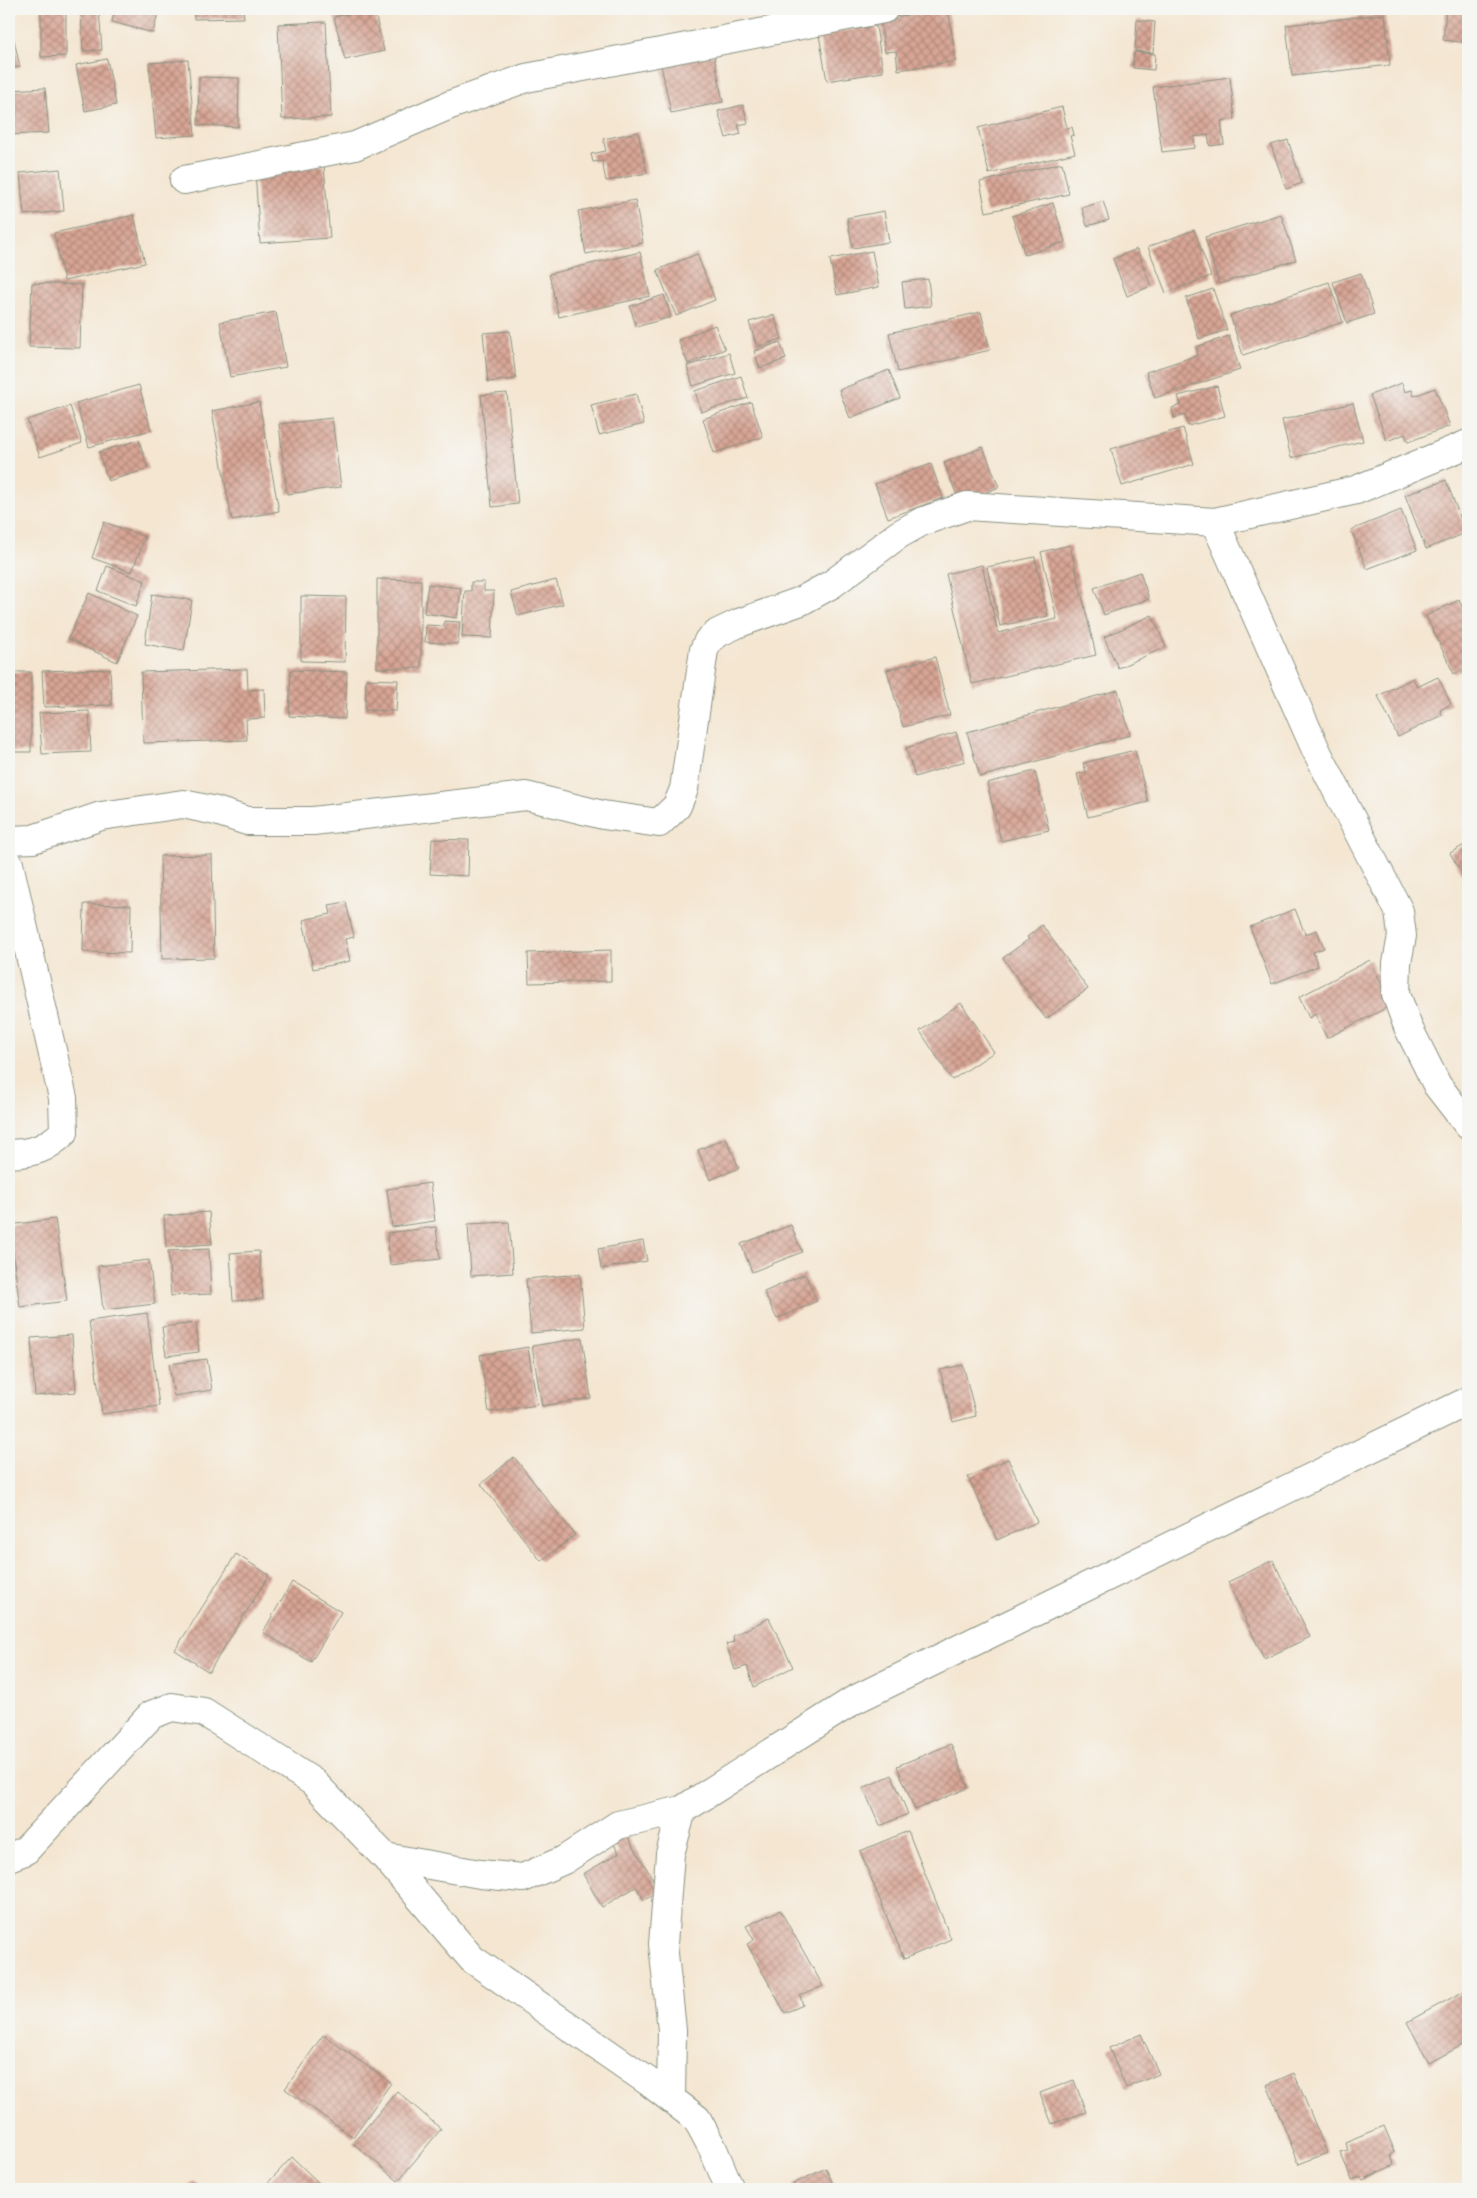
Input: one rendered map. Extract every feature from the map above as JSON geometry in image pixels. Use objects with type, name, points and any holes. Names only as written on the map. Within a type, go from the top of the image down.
[{"type":"street","points":[[184,180],[355,146],[450,105],[526,78],[884,9]]},
{"type":"street","points":[[9,840],[33,839],[101,816],[183,804],[216,811],[247,821],[313,821],[526,796],[603,815],[658,823],[677,806],[684,789],[704,650],[708,641],[718,633],[739,623],[801,601],[832,584],[898,535],[921,522],[967,506],[1215,522],[1356,490],[1468,444]]},
{"type":"street","points":[[1215,522],[1316,750],[1398,911],[1402,936],[1397,963],[1396,994],[1408,1027],[1437,1085],[1468,1125]]},
{"type":"street","points":[[9,864],[63,1098],[64,1132],[50,1145],[28,1154],[9,1154]]},
{"type":"street","points":[[385,1857],[480,1874],[523,1878],[564,1860],[618,1825],[682,1810],[854,1700],[1468,1401]]},
{"type":"street","points":[[9,1857],[25,1851],[150,1715],[172,1707],[204,1712],[313,1782],[385,1857],[472,1959],[697,2119],[713,2149],[730,2189]]},
{"type":"street","points":[[671,2099],[672,2030],[663,1944],[670,1854],[682,1810]]},
{"type":"building","points":[[41,9],[66,9],[66,56],[41,57]]},
{"type":"building","points":[[81,9],[99,9],[102,50],[83,51]]},
{"type":"building","points":[[115,9],[159,9],[153,33],[112,22]]},
{"type":"building","points":[[194,9],[243,9],[244,18],[194,19]]},
{"type":"building","points":[[374,9],[384,51],[345,60],[334,17]]},
{"type":"building","points":[[420,9],[441,9],[441,10],[421,13]]},
{"type":"building","points":[[948,9],[956,61],[898,70],[896,51],[885,52],[880,19]]},
{"type":"building","points":[[1446,9],[1468,9],[1468,43],[1443,40]]},
{"type":"building","points":[[1385,14],[1390,65],[1292,76],[1286,25]]},
{"type":"building","points":[[9,17],[20,67],[9,69]]},
{"type":"building","points":[[1137,20],[1155,22],[1153,53],[1135,51]]},
{"type":"building","points":[[326,22],[331,117],[282,119],[278,24]]},
{"type":"building","points":[[876,26],[883,72],[827,81],[819,35]]},
{"type":"building","points":[[1134,52],[1155,54],[1154,70],[1133,68]]},
{"type":"building","points":[[714,55],[723,102],[671,113],[661,65]]},
{"type":"building","points":[[107,59],[116,105],[85,111],[76,65]]},
{"type":"building","points":[[188,60],[195,135],[156,138],[149,63]]},
{"type":"building","points":[[199,77],[239,78],[238,127],[198,125]]},
{"type":"building","points":[[1230,77],[1235,119],[1221,121],[1224,144],[1210,146],[1208,135],[1194,137],[1195,148],[1162,152],[1153,87]]},
{"type":"building","points":[[45,88],[49,133],[9,135],[9,90]]},
{"type":"building","points":[[743,105],[748,123],[738,125],[741,134],[726,138],[718,111]]},
{"type":"building","points":[[1062,107],[1067,128],[1072,127],[1074,135],[1070,136],[1075,153],[989,174],[978,128]]},
{"type":"building","points":[[638,132],[647,173],[606,181],[602,161],[593,162],[591,154],[606,151],[603,139]]},
{"type":"building","points":[[1288,140],[1302,183],[1286,189],[1271,145]]},
{"type":"building","points":[[1062,163],[1069,194],[986,212],[980,182]]},
{"type":"building","points":[[324,166],[330,238],[260,243],[255,171]]},
{"type":"building","points":[[60,169],[64,211],[24,215],[20,173]]},
{"type":"building","points":[[635,200],[643,243],[586,254],[578,211]]},
{"type":"building","points":[[1103,201],[1109,220],[1087,226],[1082,208]]},
{"type":"building","points":[[1053,203],[1065,242],[1025,255],[1012,216]]},
{"type":"building","points":[[884,211],[889,242],[853,248],[847,218]]},
{"type":"building","points":[[1281,214],[1296,260],[1219,284],[1205,237]]},
{"type":"building","points":[[134,215],[145,263],[64,281],[54,233]]},
{"type":"building","points":[[1194,230],[1211,276],[1166,293],[1148,247]]},
{"type":"building","points":[[1137,249],[1151,286],[1127,296],[1113,259]]},
{"type":"building","points":[[872,251],[879,287],[837,295],[830,259]]},
{"type":"building","points":[[640,252],[650,296],[559,317],[549,274]]},
{"type":"building","points":[[697,254],[715,300],[676,316],[657,270]]},
{"type":"building","points":[[1361,273],[1374,314],[1347,323],[1333,282]]},
{"type":"building","points":[[928,279],[931,306],[905,309],[902,282]]},
{"type":"building","points":[[1329,282],[1343,322],[1243,355],[1230,315]]},
{"type":"building","points":[[32,283],[82,285],[80,348],[29,347]]},
{"type":"building","points":[[1213,289],[1227,330],[1199,339],[1186,298]]},
{"type":"building","points":[[664,295],[671,317],[636,327],[630,306]]},
{"type":"building","points":[[276,312],[286,367],[230,377],[220,322]]},
{"type":"building","points":[[981,312],[990,350],[898,372],[889,333]]},
{"type":"building","points":[[774,315],[782,339],[757,347],[749,322]]},
{"type":"building","points":[[715,325],[725,349],[688,364],[678,340]]},
{"type":"building","points":[[510,331],[516,379],[488,382],[483,333]]},
{"type":"building","points":[[1229,336],[1240,370],[1155,398],[1146,372],[1198,355],[1196,347]]},
{"type":"building","points":[[780,342],[786,359],[760,368],[754,351]]},
{"type":"building","points":[[729,353],[735,373],[693,386],[687,366]]},
{"type":"building","points":[[889,370],[900,398],[850,418],[839,390]]},
{"type":"building","points":[[741,376],[748,398],[701,412],[695,391]]},
{"type":"building","points":[[1402,383],[1405,392],[1412,390],[1414,396],[1435,388],[1450,426],[1408,442],[1405,434],[1387,441],[1370,395]]},
{"type":"building","points":[[139,385],[151,430],[89,447],[76,403]]},
{"type":"building","points":[[1217,386],[1225,416],[1188,426],[1185,415],[1174,418],[1172,408],[1181,405],[1178,396]]},
{"type":"building","points":[[507,393],[518,504],[492,507],[481,395]]},
{"type":"building","points":[[636,394],[644,424],[599,435],[591,405]]},
{"type":"building","points":[[259,402],[279,511],[232,520],[212,411]]},
{"type":"building","points":[[751,402],[763,437],[714,453],[703,419]]},
{"type":"building","points":[[1353,403],[1363,441],[1291,458],[1282,420]]},
{"type":"building","points":[[70,406],[82,443],[40,457],[27,420]]},
{"type":"building","points":[[332,418],[341,487],[287,494],[279,424]]},
{"type":"building","points":[[1183,428],[1194,464],[1122,486],[1111,449]]},
{"type":"building","points":[[139,440],[148,469],[108,481],[99,452]]},
{"type":"building","points":[[983,447],[999,487],[960,503],[944,463]]},
{"type":"building","points":[[931,464],[943,498],[888,518],[875,484]]},
{"type":"building","points":[[1446,480],[1466,533],[1426,549],[1405,495]]},
{"type":"building","points":[[1401,510],[1417,550],[1367,569],[1351,530]]},
{"type":"building","points":[[104,522],[145,537],[132,572],[92,558]]},
{"type":"building","points":[[1070,545],[1096,655],[972,684],[946,574],[982,565],[998,633],[1057,619],[1041,552]]},
{"type":"building","points":[[1035,557],[1048,616],[1000,626],[987,567]]},
{"type":"building","points":[[107,566],[145,581],[136,606],[98,591]]},
{"type":"building","points":[[1140,572],[1149,599],[1104,615],[1094,588]]},
{"type":"building","points":[[377,579],[421,580],[421,668],[377,668]]},
{"type":"building","points":[[556,580],[563,604],[518,616],[511,592]]},
{"type":"building","points":[[471,582],[484,582],[484,591],[494,591],[492,638],[462,637],[465,591],[471,591]]},
{"type":"building","points":[[428,584],[461,588],[457,618],[424,613]]},
{"type":"building","points":[[89,593],[137,616],[117,662],[68,639]]},
{"type":"building","points":[[152,594],[192,600],[184,651],[145,644]]},
{"type":"building","points":[[301,596],[346,597],[345,662],[301,661]]},
{"type":"building","points":[[1459,600],[1468,619],[1468,667],[1454,674],[1426,616]]},
{"type":"building","points":[[1152,615],[1166,647],[1118,668],[1104,637]]},
{"type":"building","points":[[444,621],[460,622],[458,644],[425,642],[426,625],[444,626]]},
{"type":"building","points":[[935,657],[950,715],[903,727],[887,670]]},
{"type":"building","points":[[110,669],[112,705],[44,707],[42,671]]},
{"type":"building","points":[[247,669],[248,690],[264,689],[265,718],[246,719],[247,740],[143,743],[141,672]]},
{"type":"building","points":[[291,670],[347,672],[345,719],[289,716]]},
{"type":"building","points":[[9,672],[31,672],[31,752],[9,752]]},
{"type":"building","points":[[1438,677],[1451,704],[1440,710],[1442,715],[1398,737],[1378,696],[1413,678],[1417,687]]},
{"type":"building","points":[[366,679],[398,680],[396,711],[365,710]]},
{"type":"building","points":[[1118,690],[1130,735],[980,777],[967,732]]},
{"type":"building","points":[[89,711],[91,752],[42,754],[39,713]]},
{"type":"building","points":[[956,732],[965,761],[915,777],[906,748]]},
{"type":"building","points":[[1135,750],[1148,802],[1088,817],[1077,774],[1086,772],[1083,763]]},
{"type":"building","points":[[1035,771],[1049,830],[1001,841],[987,783]]},
{"type":"building","points":[[432,839],[469,840],[468,876],[430,874]]},
{"type":"building","points":[[1468,843],[1468,884],[1450,853]]},
{"type":"building","points":[[212,855],[214,958],[162,959],[160,856]]},
{"type":"building","points":[[346,902],[354,937],[345,939],[350,961],[313,969],[303,920],[331,914],[329,905]]},
{"type":"building","points":[[84,904],[131,905],[130,953],[83,952]]},
{"type":"building","points":[[1295,909],[1305,934],[1317,930],[1324,948],[1313,952],[1318,966],[1272,984],[1250,927]]},
{"type":"building","points":[[1042,925],[1088,989],[1046,1019],[1003,958],[1029,939],[1027,937]]},
{"type":"building","points":[[611,950],[611,981],[529,983],[528,953]]},
{"type":"building","points":[[1370,960],[1392,1005],[1327,1038],[1315,1014],[1309,1018],[1299,997]]},
{"type":"building","points":[[961,1003],[994,1052],[952,1080],[920,1031]]},
{"type":"building","points":[[726,1138],[739,1168],[710,1180],[698,1150]]},
{"type":"building","points":[[430,1183],[435,1221],[392,1227],[387,1189]]},
{"type":"building","points":[[209,1212],[212,1244],[166,1247],[164,1216]]},
{"type":"building","points":[[55,1219],[67,1301],[20,1307],[9,1225]]},
{"type":"building","points":[[509,1222],[513,1273],[471,1276],[468,1224]]},
{"type":"building","points":[[791,1225],[802,1252],[752,1272],[741,1244]]},
{"type":"building","points":[[436,1227],[440,1259],[390,1265],[387,1233]]},
{"type":"building","points":[[643,1241],[647,1261],[601,1269],[598,1249]]},
{"type":"building","points":[[209,1249],[211,1294],[171,1296],[168,1251]]},
{"type":"building","points":[[259,1251],[263,1299],[233,1301],[230,1253]]},
{"type":"building","points":[[149,1260],[155,1304],[103,1310],[98,1266]]},
{"type":"building","points":[[580,1274],[585,1328],[531,1333],[526,1279]]},
{"type":"building","points":[[805,1274],[817,1301],[777,1319],[764,1292]]},
{"type":"building","points":[[147,1313],[159,1406],[102,1414],[89,1321]]},
{"type":"building","points":[[196,1323],[199,1352],[166,1356],[162,1327]]},
{"type":"building","points":[[72,1335],[76,1392],[35,1396],[31,1338]]},
{"type":"building","points":[[582,1338],[591,1398],[542,1406],[532,1346]]},
{"type":"building","points":[[528,1347],[537,1405],[489,1412],[480,1355]]},
{"type":"building","points":[[207,1359],[212,1390],[174,1396],[169,1364]]},
{"type":"building","points":[[963,1365],[976,1416],[953,1422],[940,1370]]},
{"type":"building","points":[[514,1457],[575,1535],[541,1561],[481,1484]]},
{"type":"building","points":[[1008,1459],[1037,1522],[997,1540],[968,1477]]},
{"type":"building","points":[[236,1554],[269,1575],[209,1672],[175,1650]]},
{"type":"building","points":[[1273,1560],[1310,1637],[1264,1659],[1228,1582]]},
{"type":"building","points":[[292,1582],[341,1612],[311,1662],[263,1632]]},
{"type":"building","points":[[769,1618],[793,1667],[754,1687],[747,1666],[735,1670],[726,1644],[734,1642],[733,1636]]},
{"type":"building","points":[[951,1744],[968,1788],[915,1810],[897,1766]]},
{"type":"building","points":[[892,1775],[908,1814],[880,1826],[863,1788]]},
{"type":"building","points":[[623,1829],[660,1891],[644,1900],[636,1887],[602,1907],[583,1874],[619,1853],[610,1837]]},
{"type":"building","points":[[908,1831],[951,1939],[904,1959],[860,1851]]},
{"type":"building","points":[[780,1910],[823,1986],[800,1996],[803,2005],[785,2013],[747,1944],[754,1940],[746,1926]]},
{"type":"building","points":[[1468,1989],[1468,2042],[1429,2063],[1407,2022]]},
{"type":"building","points":[[1141,2034],[1159,2074],[1126,2088],[1109,2048]]},
{"type":"building","points":[[323,2035],[391,2083],[353,2137],[285,2089]]},
{"type":"building","points":[[1294,2073],[1327,2153],[1299,2164],[1267,2085]]},
{"type":"building","points":[[1074,2080],[1086,2112],[1052,2124],[1040,2093]]},
{"type":"building","points":[[397,2091],[441,2129],[398,2181],[353,2143]]},
{"type":"building","points":[[1384,2126],[1395,2152],[1391,2155],[1394,2165],[1363,2180],[1360,2177],[1352,2180],[1340,2152],[1348,2150],[1345,2142]]},
{"type":"building","points":[[292,2157],[323,2187],[321,2189],[262,2189]]},
{"type":"building","points":[[826,2168],[835,2189],[795,2189],[793,2184]]},
{"type":"building","points":[[194,2181],[202,2189],[185,2189]]}]
